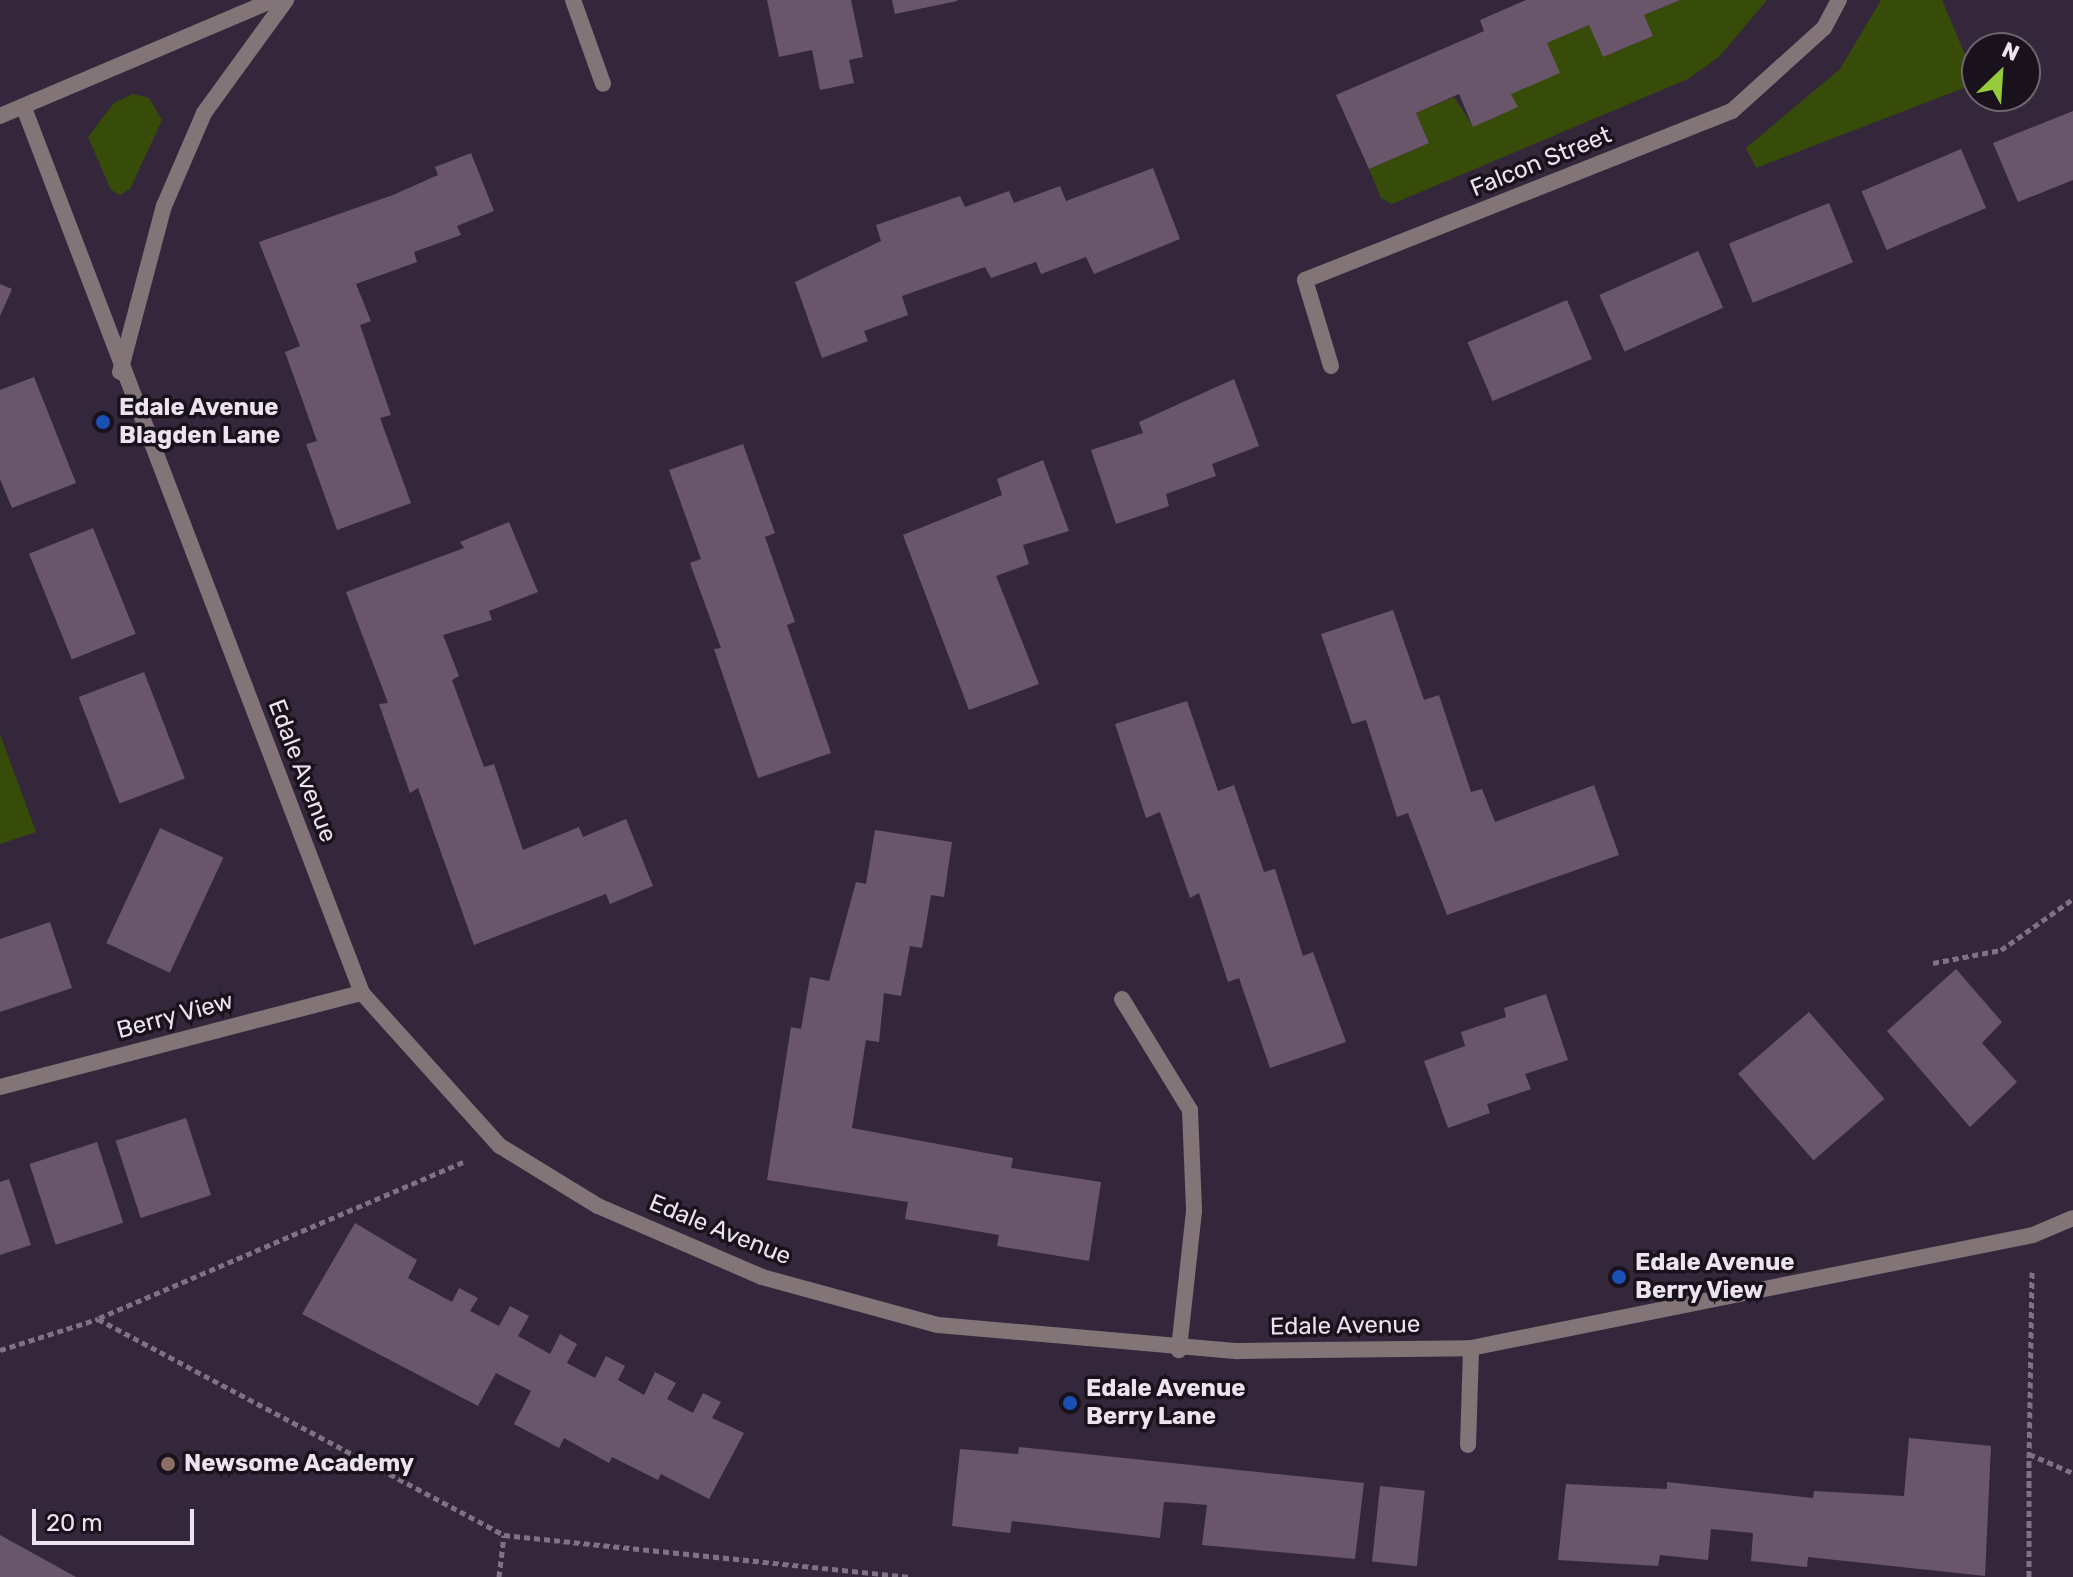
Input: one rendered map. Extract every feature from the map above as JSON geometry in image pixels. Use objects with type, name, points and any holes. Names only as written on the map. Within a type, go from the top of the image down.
[{"type":"street","points":[[0,116],[273,0]]},
{"type":"street","points":[[120,372],[164,206],[204,113],[286,0]]},
{"type":"street","points":[[573,0],[603,84]]},
{"type":"street","name":"Falcon Street","points":[[1331,366],[1305,280],[1732,111],[1824,28],[1839,0]]},
{"type":"street","name":"Edale Avenue","points":[[24,108],[120,372],[362,993],[500,1146],[598,1206],[762,1277],[938,1325],[1179,1350],[1471,1348],[2033,1235],[2073,1218]]},
{"type":"street","name":"Berry View","points":[[0,1087],[362,993]]},
{"type":"street","points":[[1122,999],[1190,1110],[1194,1211],[1179,1350]]},
{"type":"street","points":[[1468,1445],[1471,1348]]},
{"type":"path","points":[[1933,963],[2001,950],[2073,899]]},
{"type":"path","points":[[0,1350],[98,1319],[500,1146]]},
{"type":"path","points":[[2029,1577],[2033,1235]]},
{"type":"path","points":[[98,1319],[504,1535],[912,1577]]},
{"type":"path","points":[[2029,1454],[2073,1473]]},
{"type":"path","points":[[499,1577],[504,1535]]},
{"type":"green space","points":[[1680,0],[1767,0],[1719,57],[1688,79],[1392,204],[1381,198],[1369,169],[1429,143],[1416,113],[1454,97],[1473,126],[1517,107],[1511,94],[1547,43],[1589,25],[1603,57],[1653,36],[1644,15]]},
{"type":"green space","points":[[1881,0],[1942,0],[1961,45],[1961,89],[1756,168],[1746,148],[1840,69]]},
{"type":"green space","points":[[133,94],[149,98],[162,120],[130,189],[120,195],[111,190],[88,137],[114,103]]},
{"type":"green space","points":[[0,734],[36,832],[0,844]]},
{"type":"building","points":[[767,0],[851,0],[863,57],[849,60],[854,83],[820,90],[812,50],[779,57]]},
{"type":"building","points":[[892,0],[957,0],[957,1],[895,14]]},
{"type":"building","points":[[1526,0],[1680,0],[1644,15],[1653,36],[1603,57],[1589,25],[1547,43],[1560,73],[1511,94],[1518,107],[1473,127],[1459,94],[1416,113],[1429,143],[1369,169],[1336,95],[1484,31],[1480,20]]},
{"type":"building","points":[[2073,111],[2073,180],[2018,202],[1993,143]]},
{"type":"building","points":[[1961,149],[1986,208],[1887,250],[1862,191]]},
{"type":"building","points":[[471,153],[494,211],[457,226],[461,235],[414,252],[417,262],[356,284],[371,321],[360,325],[391,415],[380,418],[411,503],[337,530],[306,444],[317,441],[285,352],[300,346],[259,242],[393,195],[438,175],[435,167]]},
{"type":"building","points":[[1153,168],[1180,239],[1094,274],[1086,257],[1041,274],[1036,262],[991,278],[985,267],[902,296],[908,315],[864,331],[868,341],[822,358],[795,282],[881,241],[876,225],[960,196],[965,207],[1009,191],[1014,203],[1060,186],[1066,201]]},
{"type":"building","points":[[1829,203],[1853,262],[1753,303],[1729,243]]},
{"type":"building","points":[[1698,251],[1723,308],[1625,352],[1599,295]]},
{"type":"building","points":[[0,284],[12,289],[0,316]]},
{"type":"building","points":[[1567,300],[1592,359],[1493,401],[1468,342]]},
{"type":"building","points":[[34,377],[76,483],[12,508],[0,479],[0,390]]},
{"type":"building","points":[[1234,379],[1259,446],[1212,464],[1216,476],[1166,494],[1169,506],[1116,524],[1091,450],[1143,433],[1139,422]]},
{"type":"building","points":[[743,444],[775,533],[765,537],[795,622],[787,625],[831,753],[758,778],[714,649],[721,648],[690,563],[701,559],[669,470]]},
{"type":"building","points":[[1043,460],[1069,531],[1023,545],[1029,564],[996,576],[1039,684],[969,710],[903,535],[1002,495],[997,479]]},
{"type":"building","points":[[509,522],[538,592],[489,611],[492,620],[443,635],[459,676],[452,680],[484,767],[494,764],[523,850],[579,827],[583,837],[626,819],[653,886],[610,904],[606,894],[474,945],[418,788],[410,793],[379,704],[388,703],[346,592],[464,548],[460,542]]},
{"type":"building","points":[[93,528],[136,634],[72,660],[29,554]]},
{"type":"building","points":[[1393,610],[1424,700],[1439,695],[1471,792],[1482,789],[1495,822],[1594,785],[1619,855],[1447,915],[1408,813],[1397,817],[1366,720],[1352,724],[1321,634]]},
{"type":"building","points":[[144,672],[185,778],[120,804],[79,697]]},
{"type":"building","points":[[1187,701],[1218,791],[1234,785],[1264,872],[1275,869],[1303,956],[1313,952],[1346,1042],[1270,1068],[1239,978],[1228,982],[1199,893],[1190,898],[1160,812],[1146,818],[1115,724]]},
{"type":"building","points":[[160,828],[223,858],[170,973],[106,943]]},
{"type":"building","points":[[875,830],[952,842],[944,897],[931,895],[922,948],[910,946],[901,996],[884,993],[879,1042],[866,1040],[852,1128],[1013,1158],[1011,1168],[1101,1182],[1089,1261],[997,1246],[999,1235],[905,1219],[908,1202],[767,1180],[791,1027],[801,1029],[810,977],[829,981],[856,882],[866,884]]},
{"type":"building","points":[[50,922],[72,988],[0,1012],[0,939]]},
{"type":"building","points":[[1956,969],[2002,1022],[1982,1043],[2017,1082],[1970,1127],[1887,1031]]},
{"type":"building","points":[[1546,994],[1568,1060],[1525,1074],[1531,1089],[1487,1104],[1490,1113],[1448,1128],[1424,1061],[1465,1046],[1461,1032],[1506,1017],[1504,1008]]},
{"type":"building","points":[[1809,1012],[1884,1099],[1814,1160],[1738,1074]]},
{"type":"building","points":[[186,1118],[211,1195],[141,1218],[116,1141]]},
{"type":"building","points":[[97,1142],[123,1223],[56,1245],[29,1164]]},
{"type":"building","points":[[9,1179],[31,1245],[0,1255],[0,1182]]},
{"type":"building","points":[[355,1223],[417,1260],[408,1278],[452,1302],[459,1288],[478,1298],[470,1311],[499,1326],[510,1306],[529,1316],[518,1336],[550,1354],[560,1334],[577,1344],[567,1363],[595,1378],[606,1356],[625,1366],[618,1380],[644,1395],[655,1372],[676,1383],[667,1399],[693,1413],[703,1393],[721,1402],[712,1418],[744,1433],[709,1499],[661,1474],[658,1480],[612,1457],[609,1463],[564,1438],[559,1448],[514,1424],[531,1391],[496,1373],[478,1406],[302,1314]]},
{"type":"building","points":[[1909,1438],[1991,1446],[1985,1576],[1808,1557],[1807,1567],[1751,1561],[1753,1533],[1711,1529],[1708,1560],[1660,1555],[1658,1566],[1558,1560],[1566,1484],[1667,1489],[1667,1482],[1813,1498],[1814,1491],[1904,1496]]},
{"type":"building","points":[[1019,1447],[1364,1483],[1355,1559],[1202,1545],[1207,1505],[1184,1503],[1164,1502],[1160,1538],[1012,1521],[1010,1533],[952,1526],[960,1449],[1018,1454]]},
{"type":"building","points":[[1380,1486],[1425,1491],[1417,1566],[1372,1562]]},
{"type":"building","points":[[0,1535],[76,1577],[0,1577]]},
{"type":"place","name":"Edale Avenue Blagden Lane","points":[[103,422]]},
{"type":"place","name":"Edale Avenue Berry View","points":[[1619,1277]]},
{"type":"place","name":"Edale Avenue Berry Lane","points":[[1070,1403]]},
{"type":"place","name":"Newsome Academy","points":[[168,1464]]}]
